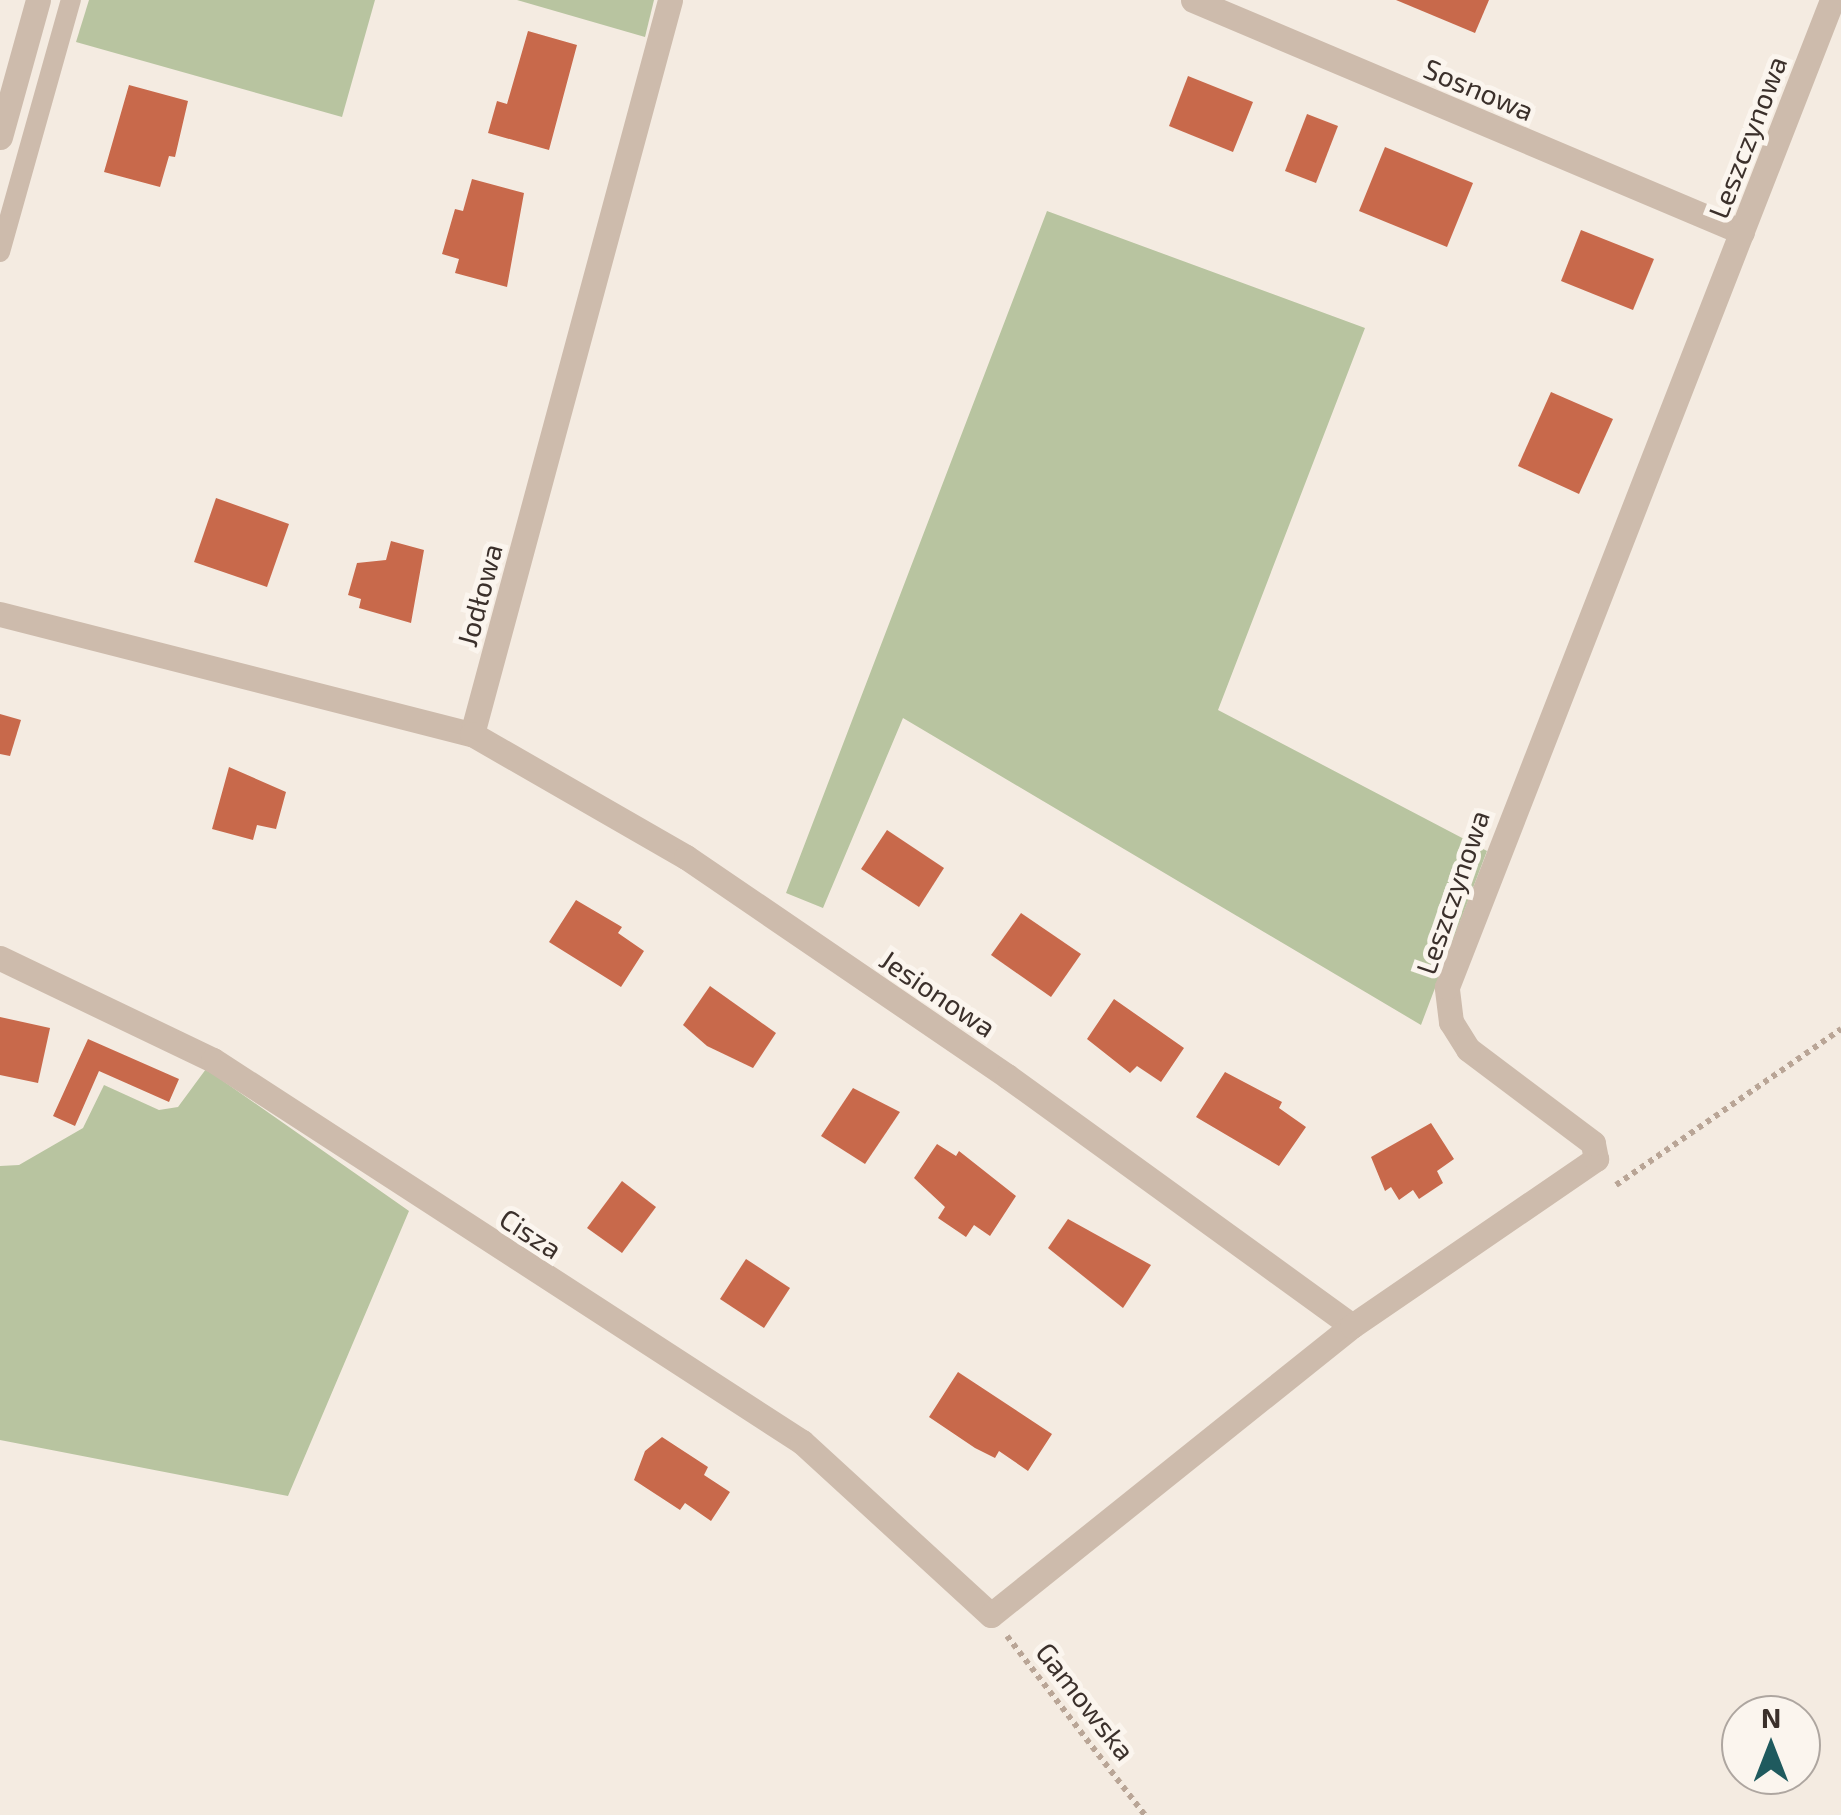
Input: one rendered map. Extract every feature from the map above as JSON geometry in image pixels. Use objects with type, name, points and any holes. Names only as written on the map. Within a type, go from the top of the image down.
[{"type":"street","points":[[0,136],[38,0]]},
{"type":"street","name":"Jodłowa","points":[[472,734],[670,0]]},
{"type":"street","name":"Sosnowa","points":[[1193,0],[1742,232]]},
{"type":"street","name":"Leszczynowa","points":[[991,1615],[1352,1326],[1596,1159],[1593,1143],[1468,1049],[1452,1022],[1447,987],[1832,0]]},
{"type":"street","points":[[0,614],[472,734]]},
{"type":"street","name":"Jesionowa","points":[[472,734],[702,868],[1007,1076],[1352,1326]]},
{"type":"street","name":"Cisza","points":[[0,958],[212,1060],[802,1442],[991,1615]]},
{"type":"lane","points":[[0,252],[71,0]]},
{"type":"path","points":[[1636,1172],[1841,1029]]},
{"type":"path","name":"Gamowska","points":[[991,1615],[1145,1815]]},
{"type":"green space","points":[[89,0],[375,0],[342,117],[76,42]]},
{"type":"green space","points":[[517,0],[654,0],[645,37]]},
{"type":"green space","points":[[1047,211],[1365,328],[1218,710],[1487,851],[1421,1025],[903,718],[823,908],[786,893]]},
{"type":"green space","points":[[206,1069],[409,1211],[288,1496],[0,1440],[0,1166],[19,1165],[83,1128],[104,1085],[159,1110],[178,1107]]},
{"type":"building","points":[[1396,0],[1489,0],[1475,33]]},
{"type":"building","points":[[528,31],[577,45],[549,150],[488,133],[497,101],[507,104]]},
{"type":"building","points":[[1188,76],[1253,102],[1233,152],[1169,126]]},
{"type":"building","points":[[129,85],[188,101],[175,157],[169,156],[160,187],[104,172]]},
{"type":"building","points":[[1307,114],[1338,126],[1316,183],[1285,171]]},
{"type":"building","points":[[1385,147],[1473,183],[1447,247],[1359,211]]},
{"type":"building","points":[[472,179],[524,193],[507,287],[455,273],[459,259],[442,254],[455,209],[463,211]]},
{"type":"building","points":[[1581,230],[1654,259],[1633,310],[1561,281]]},
{"type":"building","points":[[1551,392],[1613,419],[1579,494],[1518,466]]},
{"type":"building","points":[[216,498],[289,524],[267,587],[194,562]]},
{"type":"building","points":[[391,541],[424,550],[411,623],[359,608],[361,599],[348,595],[357,563],[386,560]]},
{"type":"building","points":[[0,714],[21,720],[10,756],[0,754]]},
{"type":"building","points":[[229,767],[286,792],[276,829],[257,825],[253,840],[212,829]]},
{"type":"building","points":[[887,830],[944,868],[919,907],[861,869]]},
{"type":"building","points":[[576,900],[622,927],[618,933],[644,951],[621,987],[549,942]]},
{"type":"building","points":[[1021,913],[1081,954],[1051,997],[991,955]]},
{"type":"building","points":[[710,986],[776,1033],[753,1068],[707,1046],[683,1025]]},
{"type":"building","points":[[1114,999],[1184,1048],[1161,1082],[1137,1066],[1130,1073],[1087,1039]]},
{"type":"building","points":[[0,1017],[50,1028],[38,1083],[0,1075]]},
{"type":"building","points":[[88,1039],[179,1079],[169,1102],[99,1071],[75,1126],[53,1116]]},
{"type":"building","points":[[1225,1072],[1282,1102],[1279,1108],[1306,1127],[1279,1166],[1196,1117]]},
{"type":"building","points":[[853,1088],[900,1112],[865,1164],[821,1136]]},
{"type":"building","points":[[1431,1123],[1454,1159],[1437,1171],[1443,1183],[1419,1199],[1413,1190],[1399,1200],[1391,1187],[1385,1191],[1371,1157]]},
{"type":"building","points":[[937,1144],[956,1156],[959,1151],[1016,1196],[990,1236],[974,1225],[966,1237],[938,1218],[945,1207],[914,1178]]},
{"type":"building","points":[[622,1181],[656,1207],[622,1253],[587,1228]]},
{"type":"building","points":[[1068,1219],[1151,1265],[1123,1308],[1048,1248]]},
{"type":"building","points":[[746,1259],[790,1288],[764,1328],[720,1299]]},
{"type":"building","points":[[958,1372],[1052,1434],[1028,1471],[999,1451],[995,1458],[975,1448],[929,1417]]},
{"type":"building","points":[[662,1437],[708,1467],[704,1475],[730,1492],[711,1521],[685,1503],[680,1510],[634,1480],[645,1451]]}]
